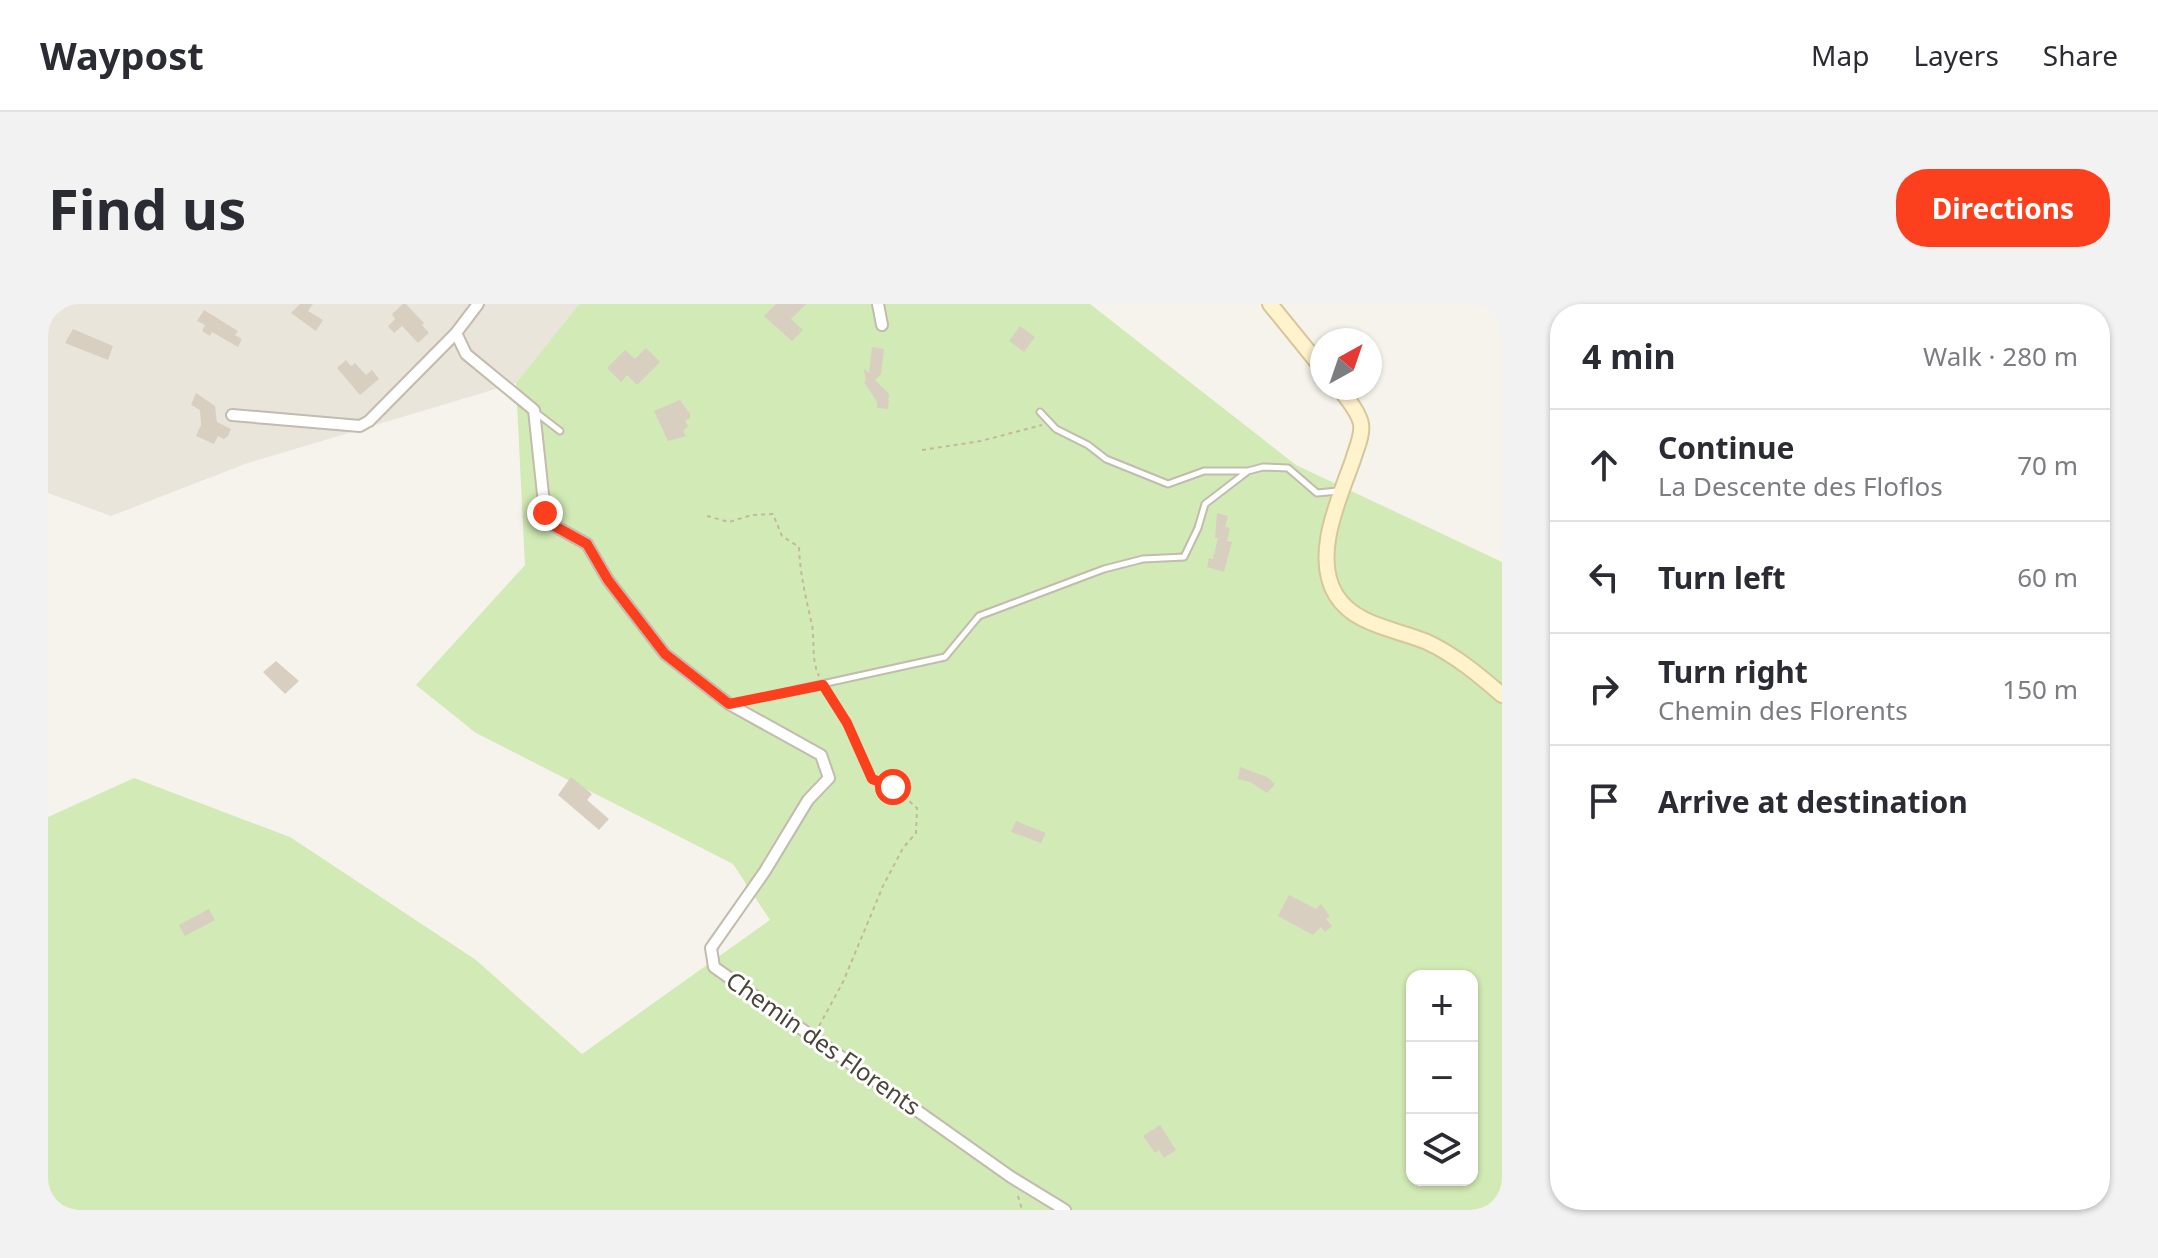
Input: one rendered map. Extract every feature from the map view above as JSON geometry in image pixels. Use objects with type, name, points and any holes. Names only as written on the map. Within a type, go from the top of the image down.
[{"type":"street","points":[[232,415],[360,426],[369,421],[456,333],[478,304]]},
{"type":"street","points":[[878,304],[882,325]]},
{"type":"street","points":[[1270,304],[1310,353]]},
{"type":"street","points":[[456,333],[466,354],[534,410]]},
{"type":"street","points":[[1346,400],[1361,424],[1359,442],[1330,531],[1328,576],[1337,596],[1350,611],[1367,621],[1427,642],[1458,659],[1502,695]]},
{"type":"street","name":"Chemin des Florents","points":[[534,410],[545,513],[549,523],[587,544],[608,580],[665,654],[729,704],[821,755],[829,778],[808,800],[765,871],[711,948],[714,967],[1011,1177],[1065,1210]]},
{"type":"lane","points":[[534,410],[560,431]]},
{"type":"lane","points":[[1040,412],[1056,429],[1088,445],[1106,459],[1168,484],[1204,471],[1248,471],[1263,467],[1288,468],[1317,493],[1343,490]]},
{"type":"lane","points":[[729,704],[945,657],[979,616],[1049,588],[1143,559],[1184,557],[1205,504],[1248,471]]},
{"type":"path","points":[[922,450],[981,441],[1042,425],[1056,429]]},
{"type":"path","points":[[707,516],[729,522],[752,515],[773,514],[782,536],[799,547],[803,592],[812,627],[815,668],[847,723],[872,779],[893,787],[917,808],[916,833],[903,848],[883,886],[843,982],[813,1037]]},
{"type":"shaded area","points":[[48,304],[579,304],[516,383],[245,464],[111,516],[48,493]]},
{"type":"green space","points":[[579,304],[1090,304],[1296,465],[1502,562],[1502,1210],[48,1210],[48,817],[134,778],[290,837],[476,960],[582,1054],[770,920],[733,864],[476,733],[416,685],[525,565],[516,383]]},
{"type":"building","points":[[300,304],[313,304],[308,311],[323,320],[316,331],[291,313]]},
{"type":"building","points":[[403,304],[424,323],[422,325],[429,333],[418,343],[402,326],[394,333],[388,326],[395,319],[392,314]]},
{"type":"building","points":[[776,304],[806,304],[791,319],[803,330],[792,341],[764,316]]},
{"type":"building","points":[[204,310],[238,331],[235,335],[242,339],[238,347],[212,332],[210,336],[202,331],[205,325],[197,321]]},
{"type":"building","points":[[1020,326],[1035,337],[1024,352],[1009,341]]},
{"type":"building","points":[[73,329],[113,346],[108,360],[65,343]]},
{"type":"building","points":[[872,347],[884,349],[881,374],[875,380],[889,394],[888,409],[877,408],[877,402],[864,382],[864,369],[869,373]]},
{"type":"building","points":[[646,348],[660,362],[637,385],[627,375],[621,382],[607,368],[625,350],[635,359]]},
{"type":"building","points":[[346,360],[351,366],[355,363],[366,375],[372,370],[379,379],[360,395],[337,368]]},
{"type":"building","points":[[196,393],[215,406],[217,422],[231,429],[224,439],[218,436],[214,444],[196,436],[201,425],[200,410],[191,405]]},
{"type":"building","points":[[680,400],[690,414],[685,421],[688,426],[683,431],[686,436],[668,441],[654,411]]},
{"type":"building","points":[[1217,513],[1228,516],[1225,527],[1230,528],[1227,541],[1232,542],[1224,572],[1207,567],[1209,558],[1213,559],[1218,538],[1215,538]]},
{"type":"building","points":[[276,661],[299,681],[285,694],[263,672]]},
{"type":"building","points":[[1240,767],[1267,777],[1275,784],[1267,793],[1250,782],[1238,779]]},
{"type":"building","points":[[571,777],[592,794],[587,800],[609,819],[599,830],[558,795]]},
{"type":"building","points":[[1016,821],[1046,833],[1041,843],[1011,832]]},
{"type":"building","points":[[1289,895],[1316,909],[1321,904],[1330,916],[1326,919],[1332,926],[1325,932],[1321,927],[1313,935],[1278,916]]},
{"type":"building","points":[[209,909],[215,920],[185,936],[179,925]]},
{"type":"building","points":[[1160,1125],[1176,1150],[1164,1158],[1159,1150],[1155,1153],[1143,1136]]},
{"type":"route","points":[[545,513],[549,523],[587,544],[608,580],[665,654],[695,679],[729,704],[823,685],[847,723],[872,779],[893,787]]}]
